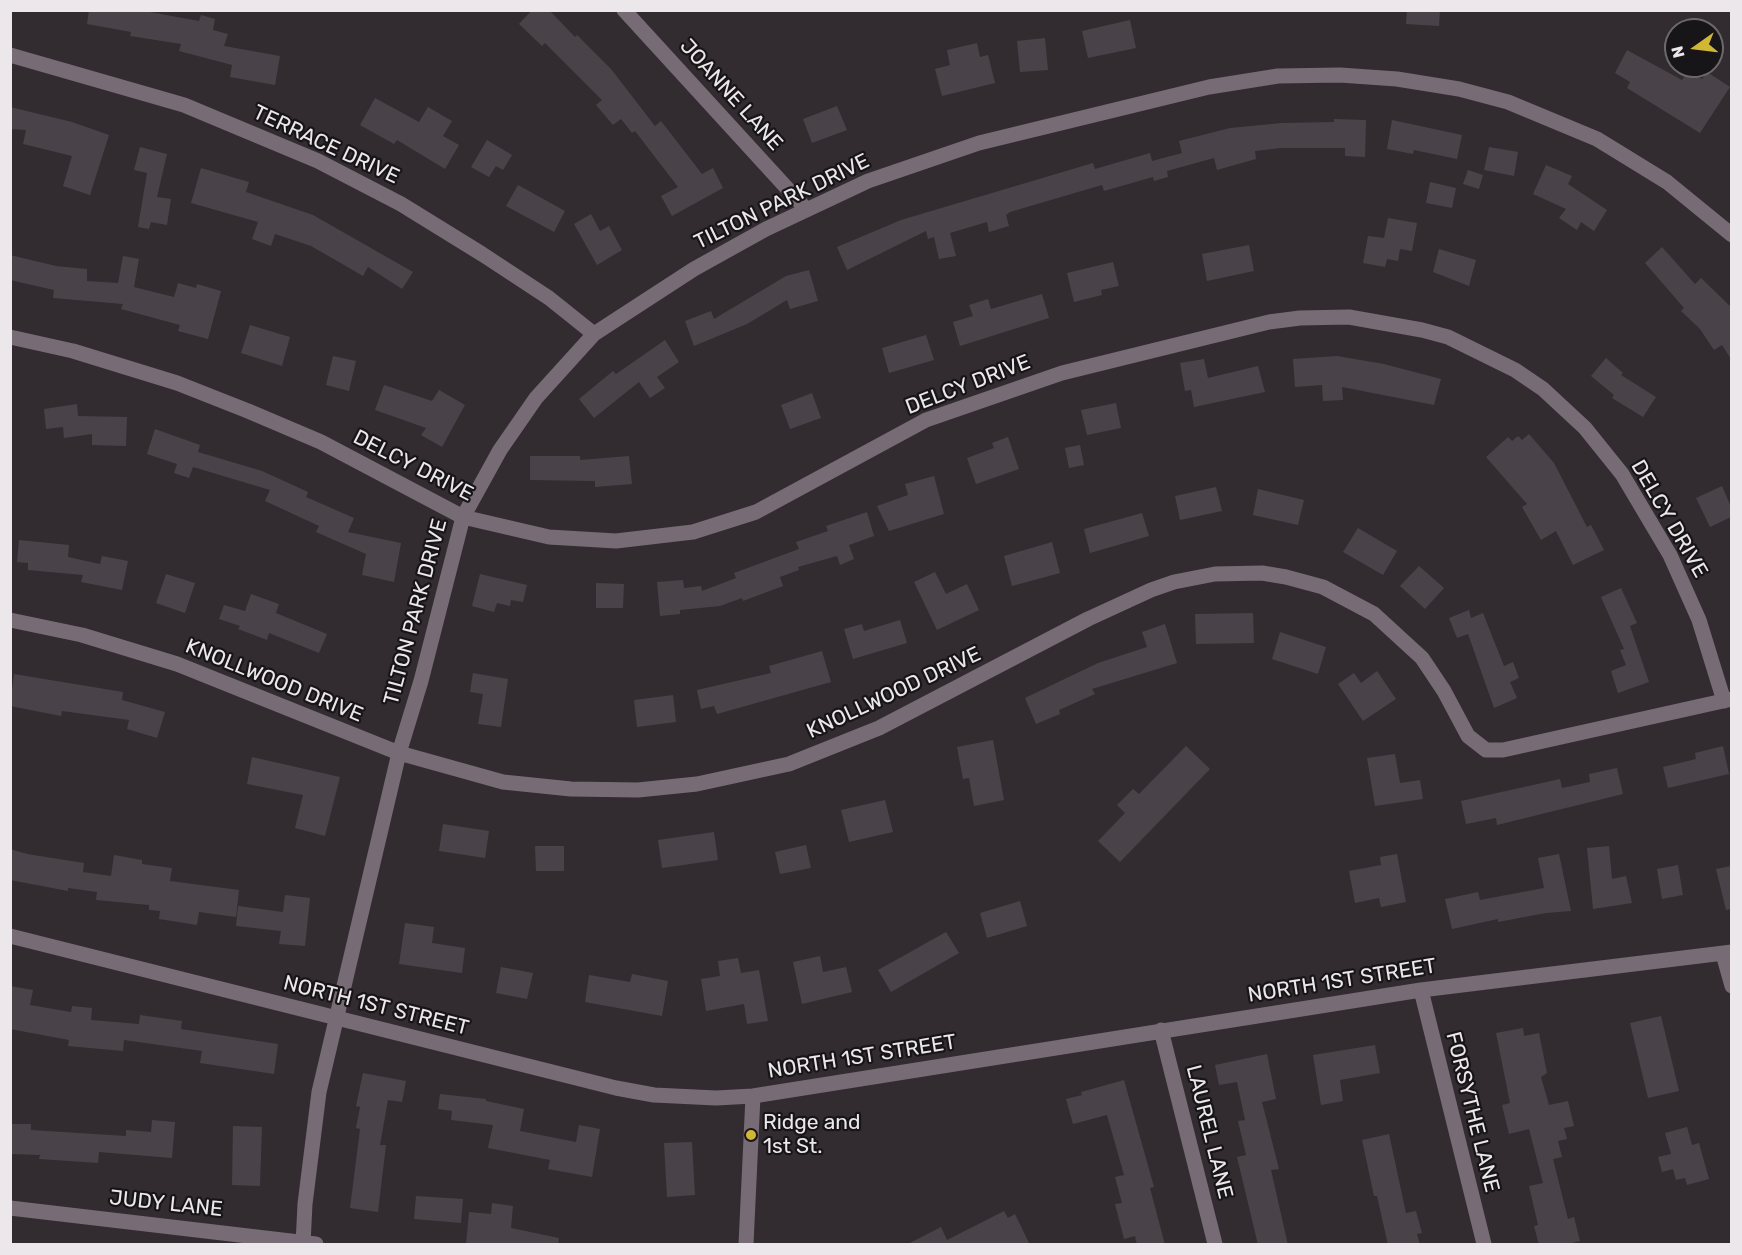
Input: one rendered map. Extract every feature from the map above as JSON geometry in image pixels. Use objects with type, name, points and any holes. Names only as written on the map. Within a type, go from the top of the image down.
[{"type":"street","name":"JOANNE LANE","points":[[624,10],[806,209]]},
{"type":"street","name":"TERRACE DRIVE","points":[[10,55],[184,105],[318,161],[401,204],[482,254],[549,298],[594,334]]},
{"type":"street","name":"TILTON PARK DRIVE","points":[[307,1243],[319,1092],[399,753],[422,681],[463,517],[500,450],[536,398],[594,334],[694,269],[806,209],[868,181],[979,143],[1209,87],[1278,76],[1340,75],[1427,83],[1508,102],[1535,111],[1597,139],[1667,182],[1731,235]]},
{"type":"street","name":"DELCY DRIVE","points":[[10,338],[84,354],[177,383],[248,411],[321,442],[463,517],[549,537],[591,541],[641,540],[693,532],[756,512],[926,420],[1004,391],[1062,373],[1269,322],[1300,318],[1348,317],[1448,337],[1515,370],[1566,408],[1622,474],[1670,555],[1699,620],[1728,700]]},
{"type":"street","name":"KNOLLWOOD DRIVE","points":[[10,620],[82,635],[177,664],[399,753],[502,782],[571,789],[638,790],[697,784],[789,764],[860,737],[1088,619],[1151,590],[1197,577],[1238,573],[1286,577],[1323,587],[1374,614],[1422,658],[1444,691],[1468,736],[1486,750],[1503,750],[1728,700]]},
{"type":"street","name":"NORTH 1ST STREET","points":[[10,936],[626,1090],[686,1098],[753,1096],[1421,990],[1727,953]]},
{"type":"street","points":[[1727,953],[1731,986]]},
{"type":"street","name":"FORSYTHE LANE","points":[[1421,990],[1484,1245]]},
{"type":"street","name":"LAUREL LANE","points":[[1161,1030],[1215,1245]]},
{"type":"street","points":[[746,1245],[753,1096]]},
{"type":"street","name":"JUDY LANE","points":[[10,1208],[307,1243]]},
{"type":"building","points":[[89,10],[139,10],[199,21],[201,15],[215,19],[213,30],[228,34],[224,46],[280,56],[275,85],[230,77],[232,65],[179,51],[181,44],[130,36],[131,32],[87,24]]},
{"type":"building","points":[[532,10],[549,10],[575,37],[577,35],[611,69],[655,126],[661,121],[702,174],[713,168],[723,188],[672,216],[661,196],[678,187],[635,131],[632,133],[621,119],[613,125],[596,105],[602,100],[545,43],[542,46],[519,24]]},
{"type":"building","points":[[1407,10],[1440,10],[1439,26],[1406,24]]},
{"type":"building","points":[[1130,20],[1136,48],[1088,58],[1082,31]]},
{"type":"building","points":[[1045,38],[1048,70],[1020,72],[1017,41]]},
{"type":"building","points":[[977,43],[980,57],[988,55],[995,83],[942,96],[935,69],[950,65],[947,50]]},
{"type":"building","points":[[1627,50],[1664,70],[1664,78],[1682,80],[1683,78],[1716,78],[1730,87],[1700,133],[1627,88],[1630,82],[1615,73]]},
{"type":"building","points":[[375,98],[419,122],[428,107],[452,121],[443,136],[459,145],[445,169],[397,140],[394,144],[360,125]]},
{"type":"building","points":[[837,106],[847,130],[812,143],[803,119]]},
{"type":"building","points":[[10,107],[72,122],[109,135],[90,195],[63,186],[72,156],[23,144],[26,130],[10,129]]},
{"type":"building","points":[[1334,119],[1366,120],[1365,157],[1345,156],[1345,148],[1281,148],[1255,151],[1256,159],[1217,170],[1214,158],[1167,171],[1168,177],[1154,181],[1153,177],[1104,191],[1102,185],[1010,212],[1006,215],[1009,226],[989,232],[987,222],[950,233],[956,256],[939,259],[934,237],[928,239],[926,231],[847,270],[837,247],[901,220],[1093,163],[1095,169],[1150,153],[1152,161],[1182,153],[1179,141],[1230,128],[1282,123],[1334,122]]},
{"type":"building","points":[[1392,120],[1462,135],[1457,159],[1414,150],[1413,154],[1387,149]]},
{"type":"building","points":[[487,140],[512,155],[503,170],[496,166],[489,177],[471,167]]},
{"type":"building","points":[[140,147],[167,154],[157,197],[171,199],[167,225],[151,222],[149,229],[138,227],[147,173],[134,170]]},
{"type":"building","points":[[1489,147],[1518,152],[1514,176],[1484,170]]},
{"type":"building","points":[[1546,165],[1572,176],[1568,184],[1607,210],[1594,231],[1581,222],[1577,230],[1559,218],[1566,209],[1533,194]]},
{"type":"building","points":[[201,168],[249,182],[246,192],[313,215],[413,272],[402,289],[368,267],[363,276],[311,246],[275,234],[271,246],[252,239],[258,222],[191,203]]},
{"type":"building","points":[[1468,170],[1483,175],[1479,189],[1463,184]]},
{"type":"building","points":[[1430,182],[1456,188],[1452,208],[1426,203]]},
{"type":"building","points":[[518,185],[565,211],[554,232],[506,206]]},
{"type":"building","points":[[591,214],[600,231],[609,226],[622,250],[597,265],[574,224]]},
{"type":"building","points":[[1388,218],[1417,223],[1412,251],[1400,249],[1398,261],[1387,259],[1385,267],[1363,263],[1368,236],[1384,238]]},
{"type":"building","points":[[1249,245],[1254,271],[1207,281],[1202,254]]},
{"type":"building","points":[[1662,247],[1695,284],[1701,278],[1731,307],[1731,359],[1722,345],[1714,350],[1700,329],[1681,311],[1684,308],[1645,263]]},
{"type":"building","points":[[1439,249],[1476,260],[1469,286],[1433,272]]},
{"type":"building","points":[[10,255],[56,266],[87,269],[87,281],[118,283],[123,256],[139,259],[134,287],[174,297],[178,283],[196,288],[197,284],[221,291],[208,339],[178,331],[180,325],[121,309],[123,304],[53,298],[54,290],[10,280]]},
{"type":"building","points":[[1113,262],[1119,286],[1101,290],[1102,295],[1074,302],[1067,273]]},
{"type":"building","points":[[809,270],[818,301],[790,309],[787,300],[747,324],[694,346],[685,321],[711,311],[714,319],[786,276]]},
{"type":"building","points":[[1042,294],[1049,318],[960,346],[953,322],[973,316],[969,305],[988,299],[991,309]]},
{"type":"building","points":[[250,325],[290,337],[282,366],[241,353]]},
{"type":"building","points":[[926,335],[934,360],[889,373],[882,348]]},
{"type":"building","points":[[665,340],[679,362],[657,377],[665,388],[650,398],[639,382],[594,418],[579,399],[613,371],[616,374]]},
{"type":"building","points":[[333,356],[356,361],[349,391],[326,385]]},
{"type":"building","points":[[1337,356],[1384,364],[1441,379],[1434,405],[1342,387],[1343,400],[1323,401],[1322,385],[1295,387],[1293,359]]},
{"type":"building","points":[[1606,358],[1623,373],[1621,375],[1656,397],[1643,417],[1612,398],[1614,395],[1591,376]]},
{"type":"building","points":[[1204,359],[1208,378],[1258,366],[1265,392],[1194,407],[1191,390],[1185,391],[1180,363]]},
{"type":"building","points":[[384,385],[432,401],[439,390],[465,405],[442,447],[421,435],[426,428],[375,410]]},
{"type":"building","points":[[812,393],[821,418],[790,429],[781,405]]},
{"type":"building","points":[[1116,403],[1121,428],[1087,435],[1081,410]]},
{"type":"building","points":[[77,404],[78,416],[127,417],[126,446],[92,445],[92,434],[64,438],[63,427],[46,429],[44,409]]},
{"type":"building","points":[[155,429],[200,445],[198,452],[262,471],[308,492],[306,497],[354,518],[348,532],[401,543],[394,582],[362,575],[366,554],[316,532],[319,526],[265,501],[270,490],[193,467],[189,478],[174,473],[177,464],[147,454]]},
{"type":"building","points":[[1529,434],[1554,463],[1587,527],[1591,525],[1604,550],[1573,565],[1556,531],[1541,540],[1522,507],[1527,504],[1486,457],[1508,437],[1512,441],[1518,436],[1522,440]]},
{"type":"building","points":[[1008,437],[1019,469],[976,484],[967,458],[994,448],[992,443]]},
{"type":"building","points":[[1080,445],[1084,465],[1069,468],[1065,448]]},
{"type":"building","points":[[530,456],[580,456],[580,460],[629,456],[632,484],[595,487],[595,481],[530,480]]},
{"type":"building","points":[[934,476],[944,514],[889,531],[877,506],[908,495],[905,484]]},
{"type":"building","points":[[1722,486],[1731,507],[1731,517],[1710,527],[1696,498]]},
{"type":"building","points":[[1216,487],[1222,511],[1180,520],[1175,496]]},
{"type":"building","points":[[1258,489],[1304,500],[1298,525],[1253,515]]},
{"type":"building","points":[[867,512],[874,536],[849,545],[854,559],[840,565],[837,556],[798,567],[799,570],[780,577],[783,586],[743,601],[742,598],[720,606],[680,610],[680,614],[660,616],[657,582],[683,580],[684,588],[701,586],[702,591],[736,578],[734,573],[799,549],[796,542],[828,531],[826,526]]},
{"type":"building","points":[[1142,513],[1149,536],[1090,553],[1084,529]]},
{"type":"building","points":[[1358,528],[1397,551],[1383,575],[1343,552]]},
{"type":"building","points":[[19,540],[69,545],[68,557],[100,564],[102,556],[128,561],[122,590],[81,582],[83,575],[28,570],[28,563],[17,562]]},
{"type":"building","points":[[1052,542],[1060,573],[1012,586],[1004,556]]},
{"type":"building","points":[[1419,566],[1444,588],[1425,609],[1400,586]]},
{"type":"building","points":[[935,572],[946,594],[967,584],[979,610],[937,630],[914,582]]},
{"type":"building","points":[[166,574],[195,583],[185,613],[156,603]]},
{"type":"building","points":[[480,574],[527,585],[523,602],[511,600],[510,606],[497,603],[494,612],[472,606]]},
{"type":"building","points":[[596,583],[624,584],[623,608],[596,608]]},
{"type":"building","points":[[1621,588],[1637,623],[1630,626],[1649,682],[1618,693],[1611,671],[1626,665],[1620,650],[1624,649],[1601,597]]},
{"type":"building","points":[[251,594],[279,604],[276,613],[327,634],[319,653],[269,633],[267,640],[238,629],[240,626],[219,619],[224,605],[245,611]]},
{"type":"building","points":[[1469,610],[1471,618],[1483,613],[1504,666],[1513,662],[1519,678],[1510,682],[1517,698],[1494,708],[1468,634],[1457,638],[1449,618]]},
{"type":"building","points":[[1253,613],[1254,643],[1196,644],[1195,614]]},
{"type":"building","points":[[900,620],[907,643],[853,659],[844,629],[862,624],[864,631]]},
{"type":"building","points":[[1165,624],[1177,663],[1092,689],[1095,694],[1059,710],[1060,714],[1036,724],[1025,698],[1098,663],[1147,647],[1142,632]]},
{"type":"building","points":[[1280,632],[1326,647],[1318,674],[1272,659]]},
{"type":"building","points":[[822,651],[831,682],[717,714],[714,706],[701,709],[697,690],[771,673],[769,666]]},
{"type":"building","points":[[1377,671],[1396,699],[1363,721],[1338,684],[1354,673],[1361,683]]},
{"type":"building","points":[[473,673],[508,679],[501,727],[478,724],[483,694],[470,692]]},
{"type":"building","points":[[14,674],[123,692],[122,700],[165,712],[157,738],[127,729],[129,720],[62,711],[61,716],[10,706]]},
{"type":"building","points":[[673,695],[676,722],[637,727],[634,700]]},
{"type":"building","points":[[993,740],[1004,800],[974,806],[969,778],[963,779],[957,747]]},
{"type":"building","points":[[1186,746],[1210,769],[1120,862],[1098,841],[1125,813],[1117,805],[1133,789],[1139,794]]},
{"type":"building","points":[[1723,746],[1729,774],[1668,788],[1663,767],[1696,759],[1695,753]]},
{"type":"building","points":[[1395,754],[1400,783],[1420,780],[1423,799],[1375,806],[1367,758]]},
{"type":"building","points":[[252,757],[340,777],[325,836],[295,828],[303,795],[247,784]]},
{"type":"building","points":[[1617,768],[1623,794],[1497,825],[1496,818],[1466,824],[1461,801],[1560,779],[1562,788],[1590,782],[1589,774]]},
{"type":"building","points":[[885,800],[893,832],[849,842],[841,810]]},
{"type":"building","points":[[443,824],[489,831],[485,858],[439,851]]},
{"type":"building","points":[[714,832],[718,860],[662,868],[658,840]]},
{"type":"building","points":[[806,845],[811,868],[780,874],[775,852]]},
{"type":"building","points":[[535,846],[564,846],[564,871],[536,871]]},
{"type":"building","points":[[1609,846],[1612,879],[1626,876],[1632,903],[1593,909],[1587,848]]},
{"type":"building","points":[[10,849],[84,863],[83,872],[111,876],[114,855],[142,860],[142,864],[172,868],[170,881],[239,890],[236,917],[199,912],[197,925],[159,919],[160,911],[149,910],[149,905],[96,900],[97,892],[68,888],[68,891],[10,880]]},
{"type":"building","points":[[1397,854],[1406,902],[1381,907],[1379,898],[1355,903],[1349,871],[1381,865],[1380,857]]},
{"type":"building","points":[[1559,854],[1571,911],[1498,922],[1498,919],[1452,929],[1445,899],[1478,892],[1480,900],[1544,888],[1538,858]]},
{"type":"building","points":[[1678,865],[1683,895],[1662,899],[1657,869]]},
{"type":"building","points":[[1731,866],[1731,909],[1726,910],[1716,869]]},
{"type":"building","points":[[285,895],[310,898],[305,946],[279,944],[281,931],[236,926],[238,906],[283,912]]},
{"type":"building","points":[[1020,901],[1027,926],[987,938],[980,913]]},
{"type":"building","points":[[405,923],[434,927],[432,943],[465,948],[462,973],[399,964]]},
{"type":"building","points":[[946,932],[959,953],[891,992],[878,970]]},
{"type":"building","points":[[820,956],[823,972],[846,967],[852,992],[802,1004],[793,962]]},
{"type":"building","points":[[738,958],[741,973],[759,970],[768,1021],[747,1024],[744,1004],[706,1011],[701,979],[720,976],[718,961]]},
{"type":"building","points":[[501,967],[533,973],[527,999],[496,993]]},
{"type":"building","points":[[632,974],[668,981],[662,1016],[585,1002],[589,975],[630,982]]},
{"type":"building","points":[[10,986],[33,990],[30,1005],[71,1012],[72,1006],[92,1008],[91,1020],[139,1024],[140,1015],[182,1021],[181,1029],[278,1044],[274,1074],[200,1063],[202,1051],[124,1040],[123,1051],[68,1046],[69,1040],[10,1029]]},
{"type":"building","points":[[1661,1016],[1679,1091],[1648,1098],[1630,1023]]},
{"type":"building","points":[[1523,1028],[1524,1036],[1539,1033],[1547,1073],[1541,1077],[1549,1105],[1568,1101],[1574,1126],[1564,1128],[1567,1139],[1558,1141],[1562,1157],[1553,1159],[1568,1219],[1574,1217],[1580,1241],[1564,1245],[1539,1245],[1534,1226],[1538,1225],[1529,1186],[1543,1183],[1529,1129],[1509,1134],[1502,1105],[1510,1103],[1496,1033]]},
{"type":"building","points":[[1375,1045],[1380,1073],[1340,1080],[1343,1101],[1321,1105],[1313,1055]]},
{"type":"building","points":[[1267,1054],[1276,1099],[1262,1102],[1279,1169],[1271,1170],[1288,1245],[1258,1245],[1237,1157],[1246,1155],[1238,1121],[1245,1120],[1237,1082],[1219,1085],[1215,1065]]},
{"type":"building","points":[[363,1073],[406,1081],[402,1102],[388,1100],[380,1145],[386,1145],[378,1212],[350,1208],[360,1129],[356,1128],[360,1107],[356,1106]]},
{"type":"building","points":[[1124,1080],[1154,1187],[1150,1188],[1165,1245],[1137,1245],[1135,1236],[1124,1239],[1115,1204],[1122,1203],[1115,1177],[1124,1175],[1107,1115],[1073,1124],[1066,1099],[1082,1095],[1081,1092]]},
{"type":"building","points":[[440,1094],[486,1099],[486,1101],[524,1109],[520,1131],[576,1142],[579,1125],[600,1129],[592,1177],[548,1169],[550,1160],[488,1148],[493,1125],[451,1120],[452,1111],[438,1109]]},
{"type":"building","points":[[152,1120],[175,1122],[172,1158],[99,1152],[98,1163],[39,1159],[40,1155],[10,1154],[10,1124],[31,1124],[31,1130],[126,1136],[126,1130],[151,1132]]},
{"type":"building","points":[[233,1126],[262,1127],[260,1186],[232,1185]]},
{"type":"building","points":[[1687,1127],[1692,1145],[1699,1143],[1709,1179],[1687,1185],[1685,1178],[1676,1180],[1673,1169],[1662,1172],[1658,1157],[1671,1154],[1665,1133]]},
{"type":"building","points":[[1389,1134],[1406,1213],[1416,1211],[1422,1233],[1417,1234],[1420,1245],[1388,1245],[1377,1196],[1374,1196],[1362,1140]]},
{"type":"building","points":[[692,1142],[695,1195],[667,1197],[664,1143]]},
{"type":"building","points":[[416,1196],[463,1199],[461,1223],[414,1219]]},
{"type":"building","points":[[492,1203],[513,1206],[511,1228],[559,1238],[558,1245],[466,1245],[469,1212],[491,1214]]},
{"type":"building","points":[[1004,1211],[1008,1218],[1015,1214],[1030,1245],[906,1245],[941,1227],[947,1240]]},
{"type":"place","name":"Ridge and 1st St.","points":[[751,1135]]}]
